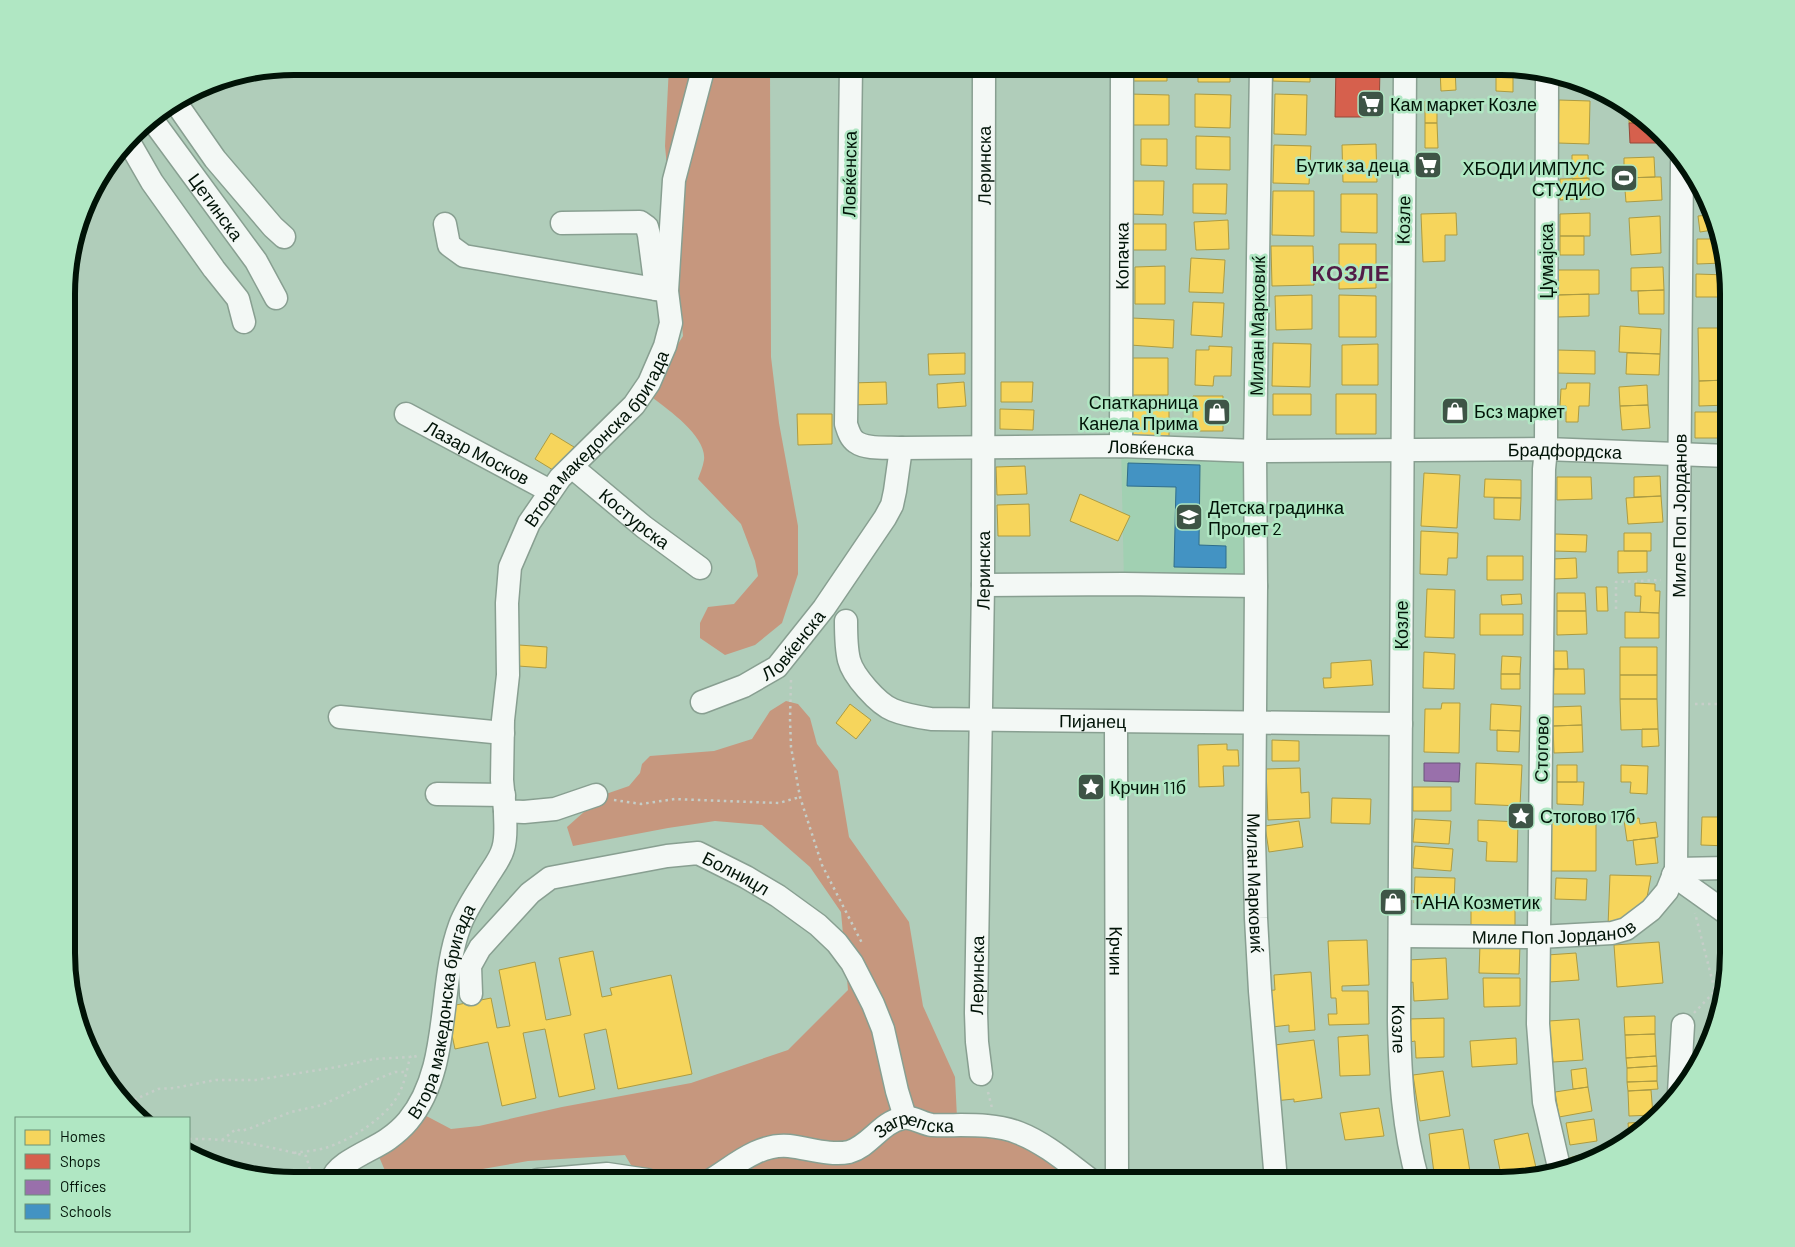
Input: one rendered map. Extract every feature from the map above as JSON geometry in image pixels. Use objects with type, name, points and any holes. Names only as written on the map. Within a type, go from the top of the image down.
[{"type":"street","name":"Втора македонска бригада","points":[[336,1172],[345,1164],[388,1139],[409,1120],[421,1100],[435,1063],[440,1041],[451,956],[461,924],[503,851],[505,840],[502,780],[503,733],[508,675],[507,603],[510,567],[529,522],[550,491],[634,405],[649,383],[665,346],[670,322],[662,290],[674,180],[702,75]]},
{"type":"street","name":"Ловќенска","points":[[850,75],[846,424],[850,435],[856,443],[869,446],[901,448],[1121,446],[1255,451],[1402,450]]},
{"type":"street","name":"Леринска","points":[[981,1074],[976,1013],[983,585],[984,75]]},
{"type":"street","name":"Копачка","points":[[1121,446],[1122,75]]},
{"type":"street","name":"Милан Марковиќ","points":[[1260,75],[1255,451],[1254,838],[1256,918],[1275,1172]]},
{"type":"street","name":"Козле","points":[[1405,75],[1400,1070],[1407,1131],[1416,1172]]},
{"type":"street","name":"Џумајска","points":[[1546,450],[1547,80]]},
{"type":"street","name":"Цетинска","points":[[179,108],[214,159],[284,237]]},
{"type":"street","name":"Цетинска","points":[[156,124],[256,261],[276,298]]},
{"type":"street","points":[[132,147],[152,182],[214,269],[238,299],[244,322]]},
{"type":"street","name":"Миле Поп Јорданов","points":[[1400,936],[1539,937],[1612,933],[1626,929],[1651,910],[1679,877],[1679,455],[1682,171]]},
{"type":"street","points":[[445,224],[449,244],[464,256],[662,290],[649,235],[646,227],[640,222],[562,223]]},
{"type":"street","name":"Лазар Москов","points":[[406,414],[550,491]]},
{"type":"street","name":"Ловќенска","points":[[702,702],[744,686],[777,666],[824,608],[892,505],[896,491],[901,448]]},
{"type":"street","name":"Брадфордска","points":[[1402,450],[1546,450],[1720,456]]},
{"type":"street","name":"Стогово","points":[[1546,450],[1544,469],[1538,1024],[1544,1102],[1558,1164]]},
{"type":"street","name":"Костурска","points":[[572,467],[644,527],[700,568]]},
{"type":"street","points":[[983,585],[1124,584],[1256,586]]},
{"type":"street","name":"Пијанец","points":[[846,621],[850,662],[859,678],[890,709],[906,715],[931,719],[981,720],[1401,724]]},
{"type":"street","points":[[340,717],[503,733]]},
{"type":"street","name":"Крчин","points":[[1116,722],[1118,1172]]},
{"type":"street","points":[[437,794],[504,803],[524,812],[555,809],[596,795]]},
{"type":"street","name":"Болницл","points":[[471,994],[470,966],[480,948],[530,893],[550,878],[667,856],[698,853],[746,877],[778,896],[818,925],[837,943],[852,963],[873,1004],[882,1029],[905,1117]]},
{"type":"street","points":[[1679,877],[1720,869]]},
{"type":"street","points":[[1679,877],[1720,908]]},
{"type":"street","points":[[1680,1079],[1683,1025]]},
{"type":"street","name":"Загрепска","points":[[724,1172],[753,1154],[769,1147],[787,1146],[841,1153],[859,1148],[880,1129],[891,1122],[905,1117],[929,1124],[994,1127],[1018,1132],[1064,1159],[1081,1172]]},
{"type":"path","points":[[1616,609],[1616,582],[1667,580]]},
{"type":"path","points":[[792,648],[790,729],[791,747],[800,797],[822,865],[865,948]]},
{"type":"path","points":[[1678,704],[1720,704]]},
{"type":"path","points":[[596,795],[607,796],[617,801],[641,804],[675,799],[779,803],[800,797]]},
{"type":"path","points":[[1679,877],[1715,999]]},
{"type":"path","points":[[1683,1025],[1714,990],[1718,982]]},
{"type":"path","points":[[133,1102],[158,1089],[216,1080],[256,1080],[337,1067],[374,1058],[415,1056],[416,1060]]},
{"type":"path","points":[[294,1153],[326,1148],[358,1133],[375,1122],[398,1097],[410,1057]]},
{"type":"path","points":[[222,1140],[236,1129],[241,1131],[291,1112],[322,1105],[396,1072],[406,1072]]},
{"type":"path","points":[[981,1074],[992,1103],[994,1127]]},
{"type":"path","points":[[190,1139],[208,1138],[222,1140],[306,1156],[311,1172]]},
{"type":"shaded area","points":[[669,75],[770,75],[771,357],[779,423],[798,526],[798,574],[782,623],[755,645],[725,655],[700,638],[700,623],[708,607],[734,604],[758,576],[755,561],[741,524],[698,479],[704,460],[700,442],[686,425],[653,398],[653,384],[683,336],[665,146]]},
{"type":"shaded area","name":"Детска градинка Пролет 2","points":[[1121,446],[1255,451],[1256,586],[1124,584]]},
{"type":"shaded area","points":[[786,701],[798,704],[810,718],[817,744],[838,771],[849,837],[909,922],[923,1006],[955,1077],[957,1118],[1021,1144],[1069,1172],[635,1172],[625,1155],[528,1161],[465,1172],[386,1172],[377,1152],[415,1110],[451,1129],[479,1126],[562,1107],[691,1083],[788,1050],[848,990],[841,912],[810,867],[762,825],[715,821],[573,846],[567,827],[603,795],[629,786],[640,773],[642,764],[650,756],[714,751],[752,739],[770,711]]},
{"type":"building: Homes","points":[[1133,75],[1167,75],[1167,81],[1133,81]]},
{"type":"building: Homes","points":[[1198,75],[1230,75],[1230,82],[1198,82]]},
{"type":"building: Homes","points":[[1273,75],[1310,75],[1310,82],[1273,81]]},
{"type":"building: Homes","points":[[1440,75],[1455,75],[1456,90],[1441,91]]},
{"type":"building: Homes","points":[[1496,75],[1513,75],[1513,92],[1496,91]]},
{"type":"building: Homes","points":[[1551,81],[1568,86],[1551,86]]},
{"type":"building: Homes","points":[[1129,94],[1169,95],[1169,125],[1129,125]]},
{"type":"building: Homes","points":[[1195,94],[1231,95],[1230,128],[1195,127]]},
{"type":"building: Homes","points":[[1275,94],[1307,95],[1306,135],[1274,134]]},
{"type":"building: Homes","points":[[1559,100],[1590,101],[1589,144],[1558,143]]},
{"type":"building: Homes","points":[[1425,101],[1437,101],[1437,123],[1425,123]]},
{"type":"building: Homes","points":[[1629,117],[1638,123],[1629,123]]},
{"type":"building: Homes","points":[[1425,123],[1437,123],[1438,148],[1425,148]]},
{"type":"building: Homes","points":[[1196,136],[1230,137],[1230,170],[1196,169]]},
{"type":"building: Homes","points":[[1141,139],[1167,139],[1167,166],[1141,165]]},
{"type":"building: Homes","points":[[1376,144],[1377,182],[1343,182],[1342,145]]},
{"type":"building: Homes","points":[[1274,145],[1311,146],[1309,184],[1273,183]]},
{"type":"building: Homes","points":[[1572,155],[1588,155],[1589,178],[1572,179]]},
{"type":"building: Homes","points":[[1654,157],[1655,177],[1624,178],[1624,158]]},
{"type":"building: Homes","points":[[1661,177],[1662,200],[1626,202],[1624,178]]},
{"type":"building: Homes","points":[[1589,178],[1590,199],[1560,200],[1560,179]]},
{"type":"building: Homes","points":[[1131,181],[1164,181],[1163,215],[1130,214]]},
{"type":"building: Homes","points":[[1193,184],[1227,184],[1226,214],[1193,213]]},
{"type":"building: Homes","points":[[1273,191],[1314,191],[1314,236],[1272,235]]},
{"type":"building: Homes","points":[[1341,194],[1377,194],[1377,233],[1341,232]]},
{"type":"building: Homes","points":[[1456,213],[1457,235],[1445,235],[1445,261],[1423,262],[1421,214]]},
{"type":"building: Homes","points":[[1590,213],[1590,236],[1560,236],[1560,214]]},
{"type":"building: Homes","points":[[1705,215],[1710,230],[1700,232],[1698,216]]},
{"type":"building: Homes","points":[[1660,216],[1661,253],[1631,255],[1629,218]]},
{"type":"building: Homes","points":[[1228,220],[1229,249],[1196,250],[1194,222]]},
{"type":"building: Homes","points":[[1133,224],[1166,224],[1166,250],[1133,250]]},
{"type":"building: Homes","points":[[1560,236],[1584,236],[1584,255],[1560,255]]},
{"type":"building: Homes","points":[[1697,239],[1713,239],[1718,263],[1697,264]]},
{"type":"building: Homes","points":[[1339,244],[1376,244],[1376,288],[1339,289]]},
{"type":"building: Homes","points":[[1271,246],[1313,246],[1314,285],[1272,286]]},
{"type":"building: Homes","points":[[1191,258],[1225,260],[1223,293],[1189,292]]},
{"type":"building: Homes","points":[[1165,266],[1165,304],[1135,304],[1135,267]]},
{"type":"building: Homes","points":[[1663,267],[1664,290],[1631,291],[1631,268]]},
{"type":"building: Homes","points":[[1557,270],[1599,270],[1599,294],[1557,295]]},
{"type":"building: Homes","points":[[1696,274],[1719,275],[1720,297],[1696,297]]},
{"type":"building: Homes","points":[[1664,290],[1664,314],[1639,314],[1638,291]]},
{"type":"building: Homes","points":[[1589,294],[1589,316],[1558,317],[1557,295]]},
{"type":"building: Homes","points":[[1312,295],[1312,329],[1276,330],[1275,296]]},
{"type":"building: Homes","points":[[1339,295],[1376,296],[1376,337],[1339,337]]},
{"type":"building: Homes","points":[[1193,302],[1224,303],[1222,337],[1191,335]]},
{"type":"building: Homes","points":[[1132,318],[1174,320],[1173,348],[1130,345]]},
{"type":"building: Homes","points":[[1620,326],[1661,329],[1660,354],[1619,352]]},
{"type":"building: Homes","points":[[1698,328],[1720,328],[1720,380],[1699,381]]},
{"type":"building: Homes","points":[[1273,343],[1311,344],[1310,387],[1272,386]]},
{"type":"building: Homes","points":[[1378,344],[1378,385],[1342,385],[1342,345]]},
{"type":"building: Homes","points":[[1209,346],[1232,347],[1231,376],[1214,376],[1213,386],[1195,385],[1196,350],[1209,350]]},
{"type":"building: Homes","points":[[1557,350],[1595,351],[1595,374],[1556,373]]},
{"type":"building: Homes","points":[[965,353],[965,374],[929,375],[928,354]]},
{"type":"building: Homes","points":[[1627,353],[1660,354],[1659,375],[1626,374]]},
{"type":"building: Homes","points":[[1131,358],[1168,358],[1168,395],[1131,395]]},
{"type":"building: Homes","points":[[1720,380],[1720,405],[1699,406],[1699,381]]},
{"type":"building: Homes","points":[[886,382],[887,404],[851,405],[850,383]]},
{"type":"building: Homes","points":[[964,382],[966,406],[938,408],[937,384]]},
{"type":"building: Homes","points":[[1001,382],[1033,382],[1032,402],[1001,402]]},
{"type":"building: Homes","points":[[1567,383],[1590,383],[1589,406],[1579,406],[1578,422],[1566,422],[1566,406],[1560,406],[1561,389],[1566,389]]},
{"type":"building: Homes","points":[[1647,385],[1648,405],[1620,406],[1619,387]]},
{"type":"building: Homes","points":[[1273,394],[1311,394],[1311,415],[1273,415]]},
{"type":"building: Homes","points":[[1336,394],[1376,394],[1376,434],[1336,434]]},
{"type":"building: Homes","points":[[1193,396],[1223,396],[1223,431],[1193,431]]},
{"type":"building: Homes","points":[[1132,402],[1169,402],[1169,436],[1133,436]]},
{"type":"building: Homes","points":[[1648,405],[1650,428],[1622,430],[1620,406]]},
{"type":"building: Homes","points":[[1000,409],[1034,410],[1033,430],[1000,429]]},
{"type":"building: Homes","points":[[1695,412],[1720,412],[1720,438],[1695,438]]},
{"type":"building: Homes","points":[[797,414],[832,414],[832,444],[798,445]]},
{"type":"building: Homes","points":[[551,433],[574,447],[558,473],[535,459]]},
{"type":"building: Homes","points":[[1025,466],[1027,494],[997,495],[996,467]]},
{"type":"building: Homes","points":[[1424,473],[1460,475],[1457,528],[1421,526]]},
{"type":"building: Homes","points":[[1660,476],[1661,496],[1634,497],[1634,477]]},
{"type":"building: Homes","points":[[1557,477],[1591,477],[1592,499],[1557,500]]},
{"type":"building: Homes","points":[[1485,479],[1521,480],[1521,498],[1484,497]]},
{"type":"building: Homes","points":[[1080,494],[1130,516],[1118,541],[1070,521]]},
{"type":"building: Homes","points":[[1661,496],[1663,522],[1628,524],[1626,498]]},
{"type":"building: Homes","points":[[1494,498],[1521,498],[1520,520],[1494,519]]},
{"type":"building: Homes","points":[[1029,504],[1030,536],[998,536],[997,505]]},
{"type":"building: Homes","points":[[1421,531],[1458,533],[1457,558],[1448,558],[1447,575],[1420,574]]},
{"type":"building: Homes","points":[[1624,533],[1651,533],[1651,551],[1624,551]]},
{"type":"building: Homes","points":[[1555,534],[1587,535],[1586,552],[1554,551]]},
{"type":"building: Homes","points":[[1618,551],[1647,551],[1647,572],[1618,573]]},
{"type":"building: Homes","points":[[1487,556],[1523,556],[1523,580],[1487,580]]},
{"type":"building: Homes","points":[[1576,558],[1577,578],[1554,579],[1553,559]]},
{"type":"building: Homes","points":[[1635,583],[1655,584],[1655,591],[1660,591],[1659,613],[1640,612],[1641,596],[1635,596]]},
{"type":"building: Homes","points":[[1596,587],[1607,587],[1608,611],[1597,611]]},
{"type":"building: Homes","points":[[1427,589],[1455,590],[1454,638],[1425,637]]},
{"type":"building: Homes","points":[[1557,593],[1585,593],[1586,611],[1557,611]]},
{"type":"building: Homes","points":[[1521,594],[1522,604],[1502,605],[1501,595]]},
{"type":"building: Homes","points":[[1557,611],[1586,611],[1587,634],[1557,635]]},
{"type":"building: Homes","points":[[1625,612],[1659,613],[1659,638],[1625,638]]},
{"type":"building: Homes","points":[[1480,614],[1523,614],[1523,635],[1480,635]]},
{"type":"building: Homes","points":[[519,645],[547,647],[546,668],[518,666]]},
{"type":"building: Homes","points":[[1620,647],[1657,647],[1657,675],[1620,675]]},
{"type":"building: Homes","points":[[1553,651],[1567,651],[1568,669],[1554,669]]},
{"type":"building: Homes","points":[[1424,652],[1455,654],[1454,689],[1423,688]]},
{"type":"building: Homes","points":[[1502,656],[1521,657],[1520,674],[1501,674]]},
{"type":"building: Homes","points":[[1371,660],[1373,685],[1324,688],[1323,678],[1331,678],[1331,663]]},
{"type":"building: Homes","points":[[1554,669],[1584,669],[1585,694],[1553,694]]},
{"type":"building: Homes","points":[[1501,674],[1520,674],[1520,689],[1501,689]]},
{"type":"building: Homes","points":[[1620,675],[1657,675],[1657,699],[1620,699]]},
{"type":"building: Homes","points":[[1620,699],[1657,699],[1658,729],[1621,730]]},
{"type":"building: Homes","points":[[1442,703],[1460,703],[1459,753],[1424,752],[1425,709],[1441,709]]},
{"type":"building: Homes","points":[[850,704],[871,720],[856,739],[836,723]]},
{"type":"building: Homes","points":[[1491,704],[1521,706],[1520,731],[1490,730]]},
{"type":"building: Homes","points":[[1581,706],[1582,725],[1553,726],[1553,707]]},
{"type":"building: Homes","points":[[1582,725],[1583,752],[1554,753],[1553,726]]},
{"type":"building: Homes","points":[[1642,729],[1658,729],[1659,746],[1642,747]]},
{"type":"building: Homes","points":[[1497,730],[1520,731],[1519,752],[1497,751]]},
{"type":"building: Homes","points":[[1272,740],[1299,741],[1299,761],[1272,761]]},
{"type":"building: Homes","points":[[1227,744],[1227,750],[1238,750],[1239,766],[1223,766],[1224,786],[1199,787],[1198,745]]},
{"type":"building: Homes","points":[[1476,763],[1522,765],[1520,806],[1475,804]]},
{"type":"building: Homes","points":[[1557,765],[1577,765],[1577,782],[1557,782]]},
{"type":"building: Homes","points":[[1621,765],[1648,766],[1647,794],[1630,793],[1631,782],[1621,782]]},
{"type":"building: Homes","points":[[1300,768],[1301,793],[1309,792],[1310,818],[1268,820],[1266,769]]},
{"type":"building: Homes","points":[[1557,782],[1584,782],[1583,805],[1557,804]]},
{"type":"building: Homes","points":[[1413,787],[1451,787],[1451,811],[1413,811]]},
{"type":"building: Homes","points":[[1332,798],[1371,799],[1370,824],[1331,823]]},
{"type":"building: Homes","points":[[1702,817],[1720,817],[1720,846],[1701,845]]},
{"type":"building: Homes","points":[[1639,818],[1640,824],[1656,822],[1658,837],[1627,841],[1624,820]]},
{"type":"building: Homes","points":[[1415,819],[1451,821],[1449,844],[1413,842]]},
{"type":"building: Homes","points":[[1478,820],[1518,822],[1517,862],[1486,861],[1487,842],[1478,841]]},
{"type":"building: Homes","points":[[1299,821],[1303,847],[1269,852],[1265,826]]},
{"type":"building: Homes","points":[[1548,822],[1596,822],[1596,871],[1548,871]]},
{"type":"building: Homes","points":[[1655,838],[1658,863],[1636,865],[1633,840]]},
{"type":"building: Homes","points":[[1415,846],[1453,849],[1451,871],[1413,868]]},
{"type":"building: Homes","points":[[1610,875],[1651,876],[1645,908],[1608,926]]},
{"type":"building: Homes","points":[[1415,877],[1455,878],[1454,904],[1414,903]]},
{"type":"building: Homes","points":[[1556,878],[1587,879],[1586,900],[1555,899]]},
{"type":"building: Homes","points":[[1471,904],[1515,904],[1515,927],[1471,927]]},
{"type":"building: Homes","points":[[1367,940],[1369,985],[1342,986],[1342,991],[1368,991],[1369,1024],[1329,1025],[1328,1014],[1337,1014],[1336,998],[1331,998],[1328,941]]},
{"type":"building: Homes","points":[[1659,942],[1663,983],[1617,987],[1614,945]]},
{"type":"building: Homes","points":[[1480,945],[1520,945],[1519,974],[1479,973]]},
{"type":"building: Homes","points":[[593,951],[602,997],[612,995],[610,988],[671,975],[692,1074],[618,1089],[606,1029],[584,1034],[595,1089],[559,1097],[545,1029],[523,1033],[536,1098],[502,1106],[488,1042],[455,1049],[446,1007],[491,998],[497,1028],[510,1026],[499,970],[535,962],[546,1020],[571,1015],[559,958]]},
{"type":"building: Homes","points":[[1576,953],[1579,980],[1549,982],[1547,955]]},
{"type":"building: Homes","points":[[1446,958],[1448,999],[1414,1001],[1413,982],[1409,983],[1408,960]]},
{"type":"building: Homes","points":[[1311,972],[1315,1030],[1289,1032],[1289,1025],[1272,1027],[1263,991],[1275,990],[1274,975]]},
{"type":"building: Homes","points":[[1483,978],[1520,978],[1520,1006],[1484,1007]]},
{"type":"building: Homes","points":[[1655,1016],[1655,1034],[1625,1035],[1624,1017]]},
{"type":"building: Homes","points":[[1444,1018],[1444,1057],[1416,1058],[1415,1041],[1410,1042],[1409,1019]]},
{"type":"building: Homes","points":[[1579,1019],[1583,1060],[1553,1062],[1549,1021]]},
{"type":"building: Homes","points":[[1655,1034],[1656,1056],[1626,1058],[1625,1035]]},
{"type":"building: Homes","points":[[1368,1035],[1370,1075],[1340,1076],[1338,1037]]},
{"type":"building: Homes","points":[[1516,1038],[1517,1064],[1472,1067],[1470,1041]]},
{"type":"building: Homes","points":[[1314,1040],[1322,1098],[1294,1102],[1294,1099],[1274,1101],[1267,1046]]},
{"type":"building: Homes","points":[[1656,1056],[1657,1066],[1627,1068],[1626,1058]]},
{"type":"building: Homes","points":[[1657,1066],[1657,1081],[1627,1082],[1627,1068]]},
{"type":"building: Homes","points":[[1586,1068],[1588,1087],[1573,1089],[1571,1070]]},
{"type":"building: Homes","points":[[1443,1071],[1450,1116],[1420,1121],[1413,1075]]},
{"type":"building: Homes","points":[[1657,1081],[1658,1089],[1628,1091],[1627,1082]]},
{"type":"building: Homes","points":[[1588,1087],[1592,1111],[1559,1117],[1555,1092]]},
{"type":"building: Homes","points":[[1651,1090],[1653,1111],[1648,1115],[1629,1116],[1628,1091]]},
{"type":"building: Homes","points":[[1379,1108],[1384,1136],[1345,1140],[1340,1113]]},
{"type":"building: Homes","points":[[1594,1119],[1597,1141],[1570,1145],[1566,1123]]},
{"type":"building: Homes","points":[[1640,1122],[1629,1131],[1628,1123]]},
{"type":"building: Homes","points":[[1463,1129],[1470,1172],[1434,1172],[1429,1134]]},
{"type":"building: Homes","points":[[1528,1133],[1536,1169],[1500,1172],[1494,1140]]},
{"type":"building: Homes","points":[[1594,1151],[1570,1160],[1569,1158]]},
{"type":"building: Shops","points":[[1336,75],[1380,75],[1379,117],[1335,117]]},
{"type":"building: Shops","points":[[1629,123],[1638,123],[1660,143],[1630,143]]},
{"type":"building: Offices","points":[[1424,763],[1460,763],[1459,782],[1424,781]]},
{"type":"building: Schools","name":"Детска градинка Пролет 2","points":[[1128,463],[1200,465],[1199,545],[1226,546],[1226,568],[1174,567],[1176,487],[1127,486]]},
{"type":"place","name":"Кам маркет Козле","points":[[1371,104]]},
{"type":"place","name":"Бутик за деца","points":[[1428,165]]},
{"type":"place","name":"ХБОДИ ИМПУЛС СТУДИО","points":[[1624,178]]},
{"type":"place","name":"Бсз маркет","points":[[1455,411]]},
{"type":"place","name":"Спаткарница Канела Прима","points":[[1217,412]]},
{"type":"place","name":"Детска градинка Пролет 2","points":[[1189,517]]},
{"type":"place","name":"Крчин 11б","points":[[1091,787]]},
{"type":"place","name":"Стогово 17б","points":[[1521,816]]},
{"type":"place","name":"ТАНА Козметик","points":[[1393,902]]},
{"type":"district","name":"КОЗЛЕ","points":[[1351,272]]}]
